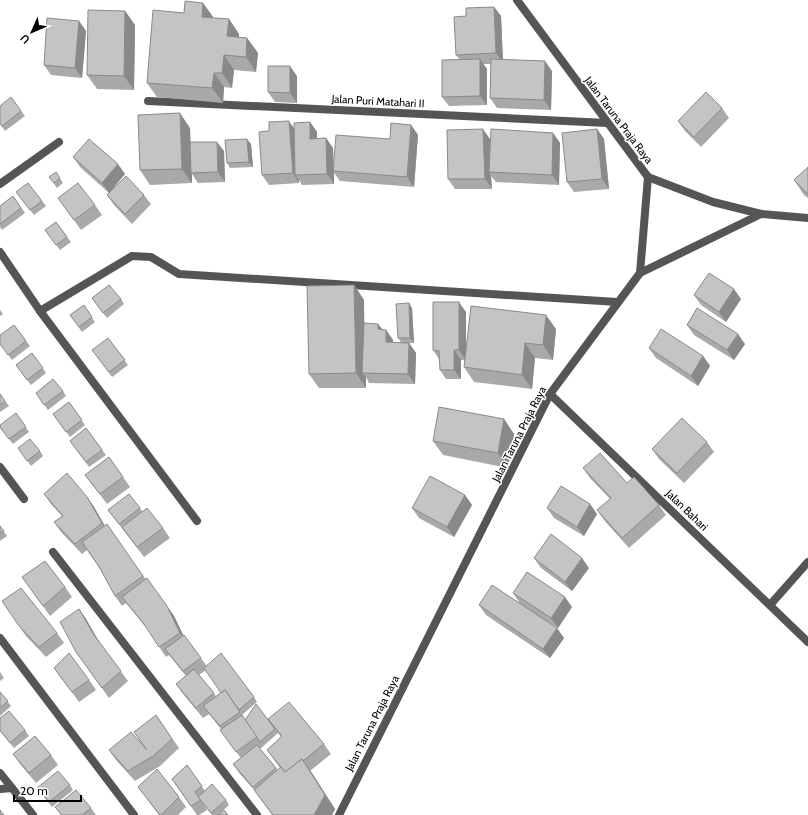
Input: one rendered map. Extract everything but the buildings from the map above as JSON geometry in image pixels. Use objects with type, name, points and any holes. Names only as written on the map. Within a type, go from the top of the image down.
[{"type":"street","name":"Jalan Taruna Praja Raya","points":[[338,815],[550,394],[640,273],[648,177],[517,0]]},
{"type":"street","name":"Jalan Puri Matahari II","points":[[148,101],[608,123]]},
{"type":"street","points":[[0,184],[59,142]]},
{"type":"street","points":[[648,177],[713,202],[761,214],[808,218]]},
{"type":"street","points":[[640,273],[761,214]]},
{"type":"street","points":[[0,252],[40,311],[197,521]]},
{"type":"street","points":[[40,311],[132,256],[151,257],[179,274],[617,302]]},
{"type":"street","name":"Jalan Bahari","points":[[550,394],[808,642]]},
{"type":"street","points":[[0,467],[24,499]]},
{"type":"street","points":[[52,552],[257,815]]},
{"type":"street","points":[[770,605],[808,562]]},
{"type":"street","points":[[0,638],[134,815]]},
{"type":"street","points":[[0,773],[33,815]]},
{"type":"street","points":[[0,789],[12,788]]}]
